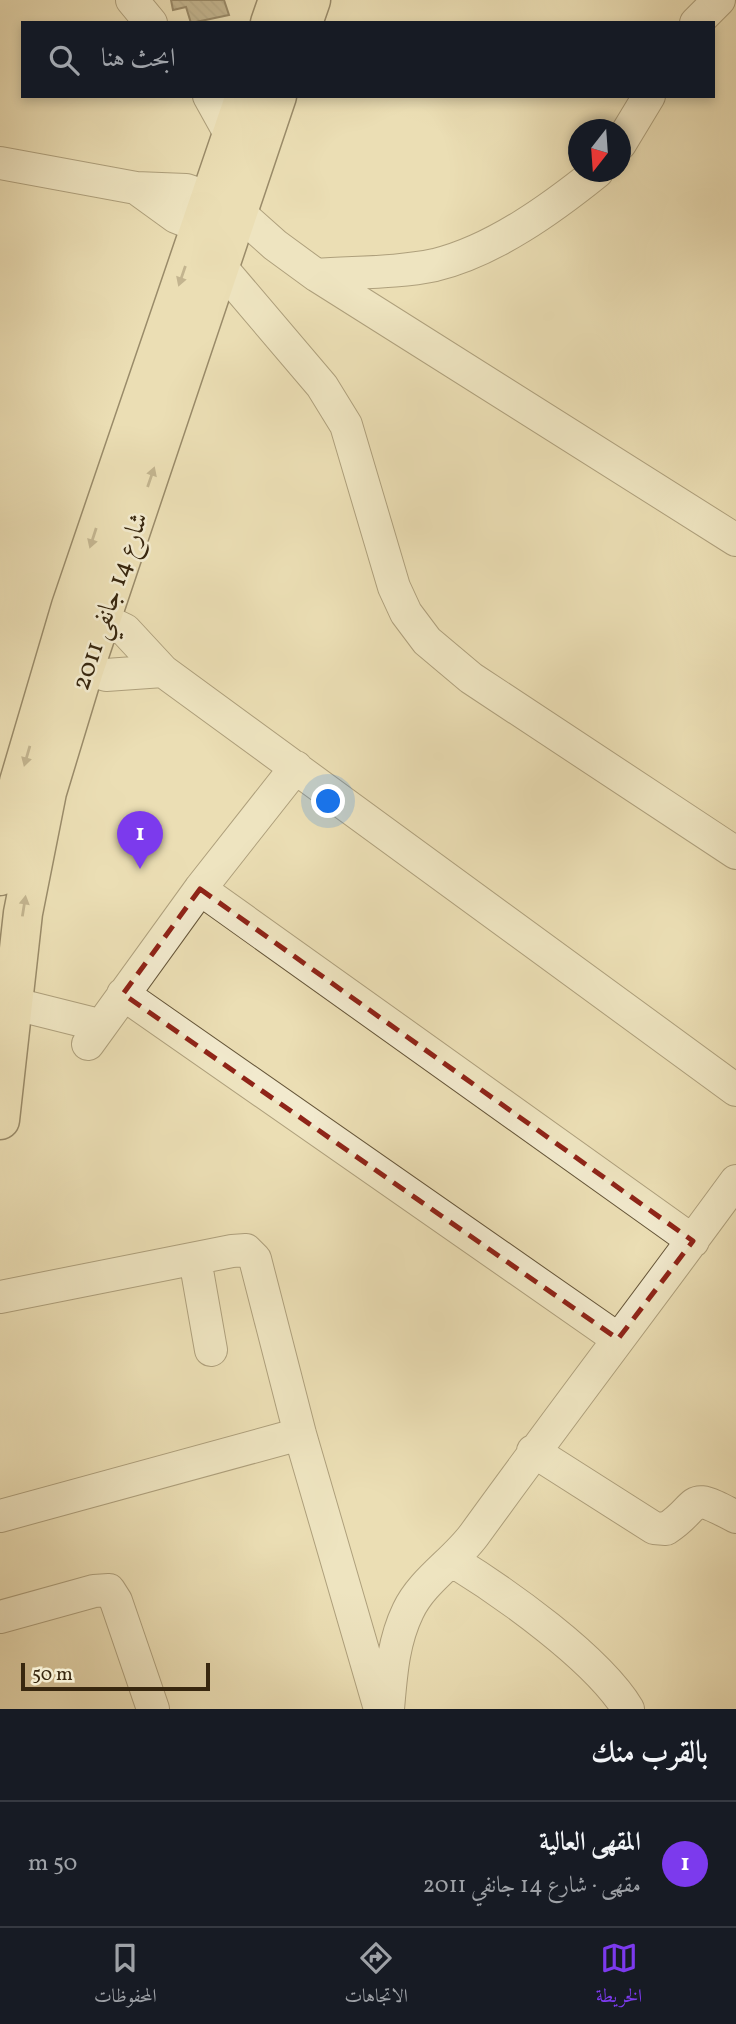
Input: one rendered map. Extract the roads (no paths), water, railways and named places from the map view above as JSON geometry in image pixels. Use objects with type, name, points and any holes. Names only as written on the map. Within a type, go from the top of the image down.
[{"type":"main road","points":[[271,21],[278,0]]},
{"type":"main road","points":[[304,21],[311,0]]},
{"type":"main road","name":"شارع 14 جانفي 2011","points":[[0,876],[19,782],[69,665],[219,229],[232,136],[244,98]]},
{"type":"main road","name":"شارع 14 جانفي 2011","points":[[219,229],[251,174],[276,98]]},
{"type":"main road","name":"شارع 14 جانفي 2011","points":[[0,1120],[11,1003],[38,829],[69,665]]},
{"type":"street","points":[[132,0],[150,21]]},
{"type":"street","points":[[698,21],[719,0]]},
{"type":"street","points":[[210,98],[251,174]]},
{"type":"street","points":[[631,127],[648,98]]},
{"type":"street","points":[[0,163],[136,188],[186,190],[219,229],[346,425],[394,587],[406,613],[428,641],[471,678],[736,853]]},
{"type":"street","points":[[316,275],[433,265],[463,256],[551,205],[583,182]]},
{"type":"street","points":[[219,229],[275,245],[316,275],[736,540]]},
{"type":"street","points":[[87,611],[125,629],[163,671],[736,1090]]},
{"type":"street","points":[[69,665],[106,675],[163,671]]},
{"type":"street","points":[[11,1003],[94,1035],[200,889],[296,767]]},
{"type":"street","points":[[200,889],[693,1241]]},
{"type":"street","points":[[123,994],[618,1339]]},
{"type":"street","points":[[388,1709],[392,1661],[398,1633],[409,1608],[423,1589],[453,1561],[736,1181]]},
{"type":"street","points":[[0,1297],[246,1250],[255,1258],[300,1434],[380,1709]]},
{"type":"street","points":[[195,1259],[211,1350]]},
{"type":"street","points":[[0,1516],[300,1434]]},
{"type":"street","points":[[533,1451],[654,1528],[666,1530],[690,1505],[698,1502],[713,1504],[736,1517]]},
{"type":"street","points":[[453,1561],[496,1589],[591,1664],[619,1694],[628,1709]]},
{"type":"street","points":[[0,1618],[94,1591],[109,1590],[117,1601],[153,1709]]},
{"type":"place","name":"المقهى العالية","points":[[140,869]]}]
